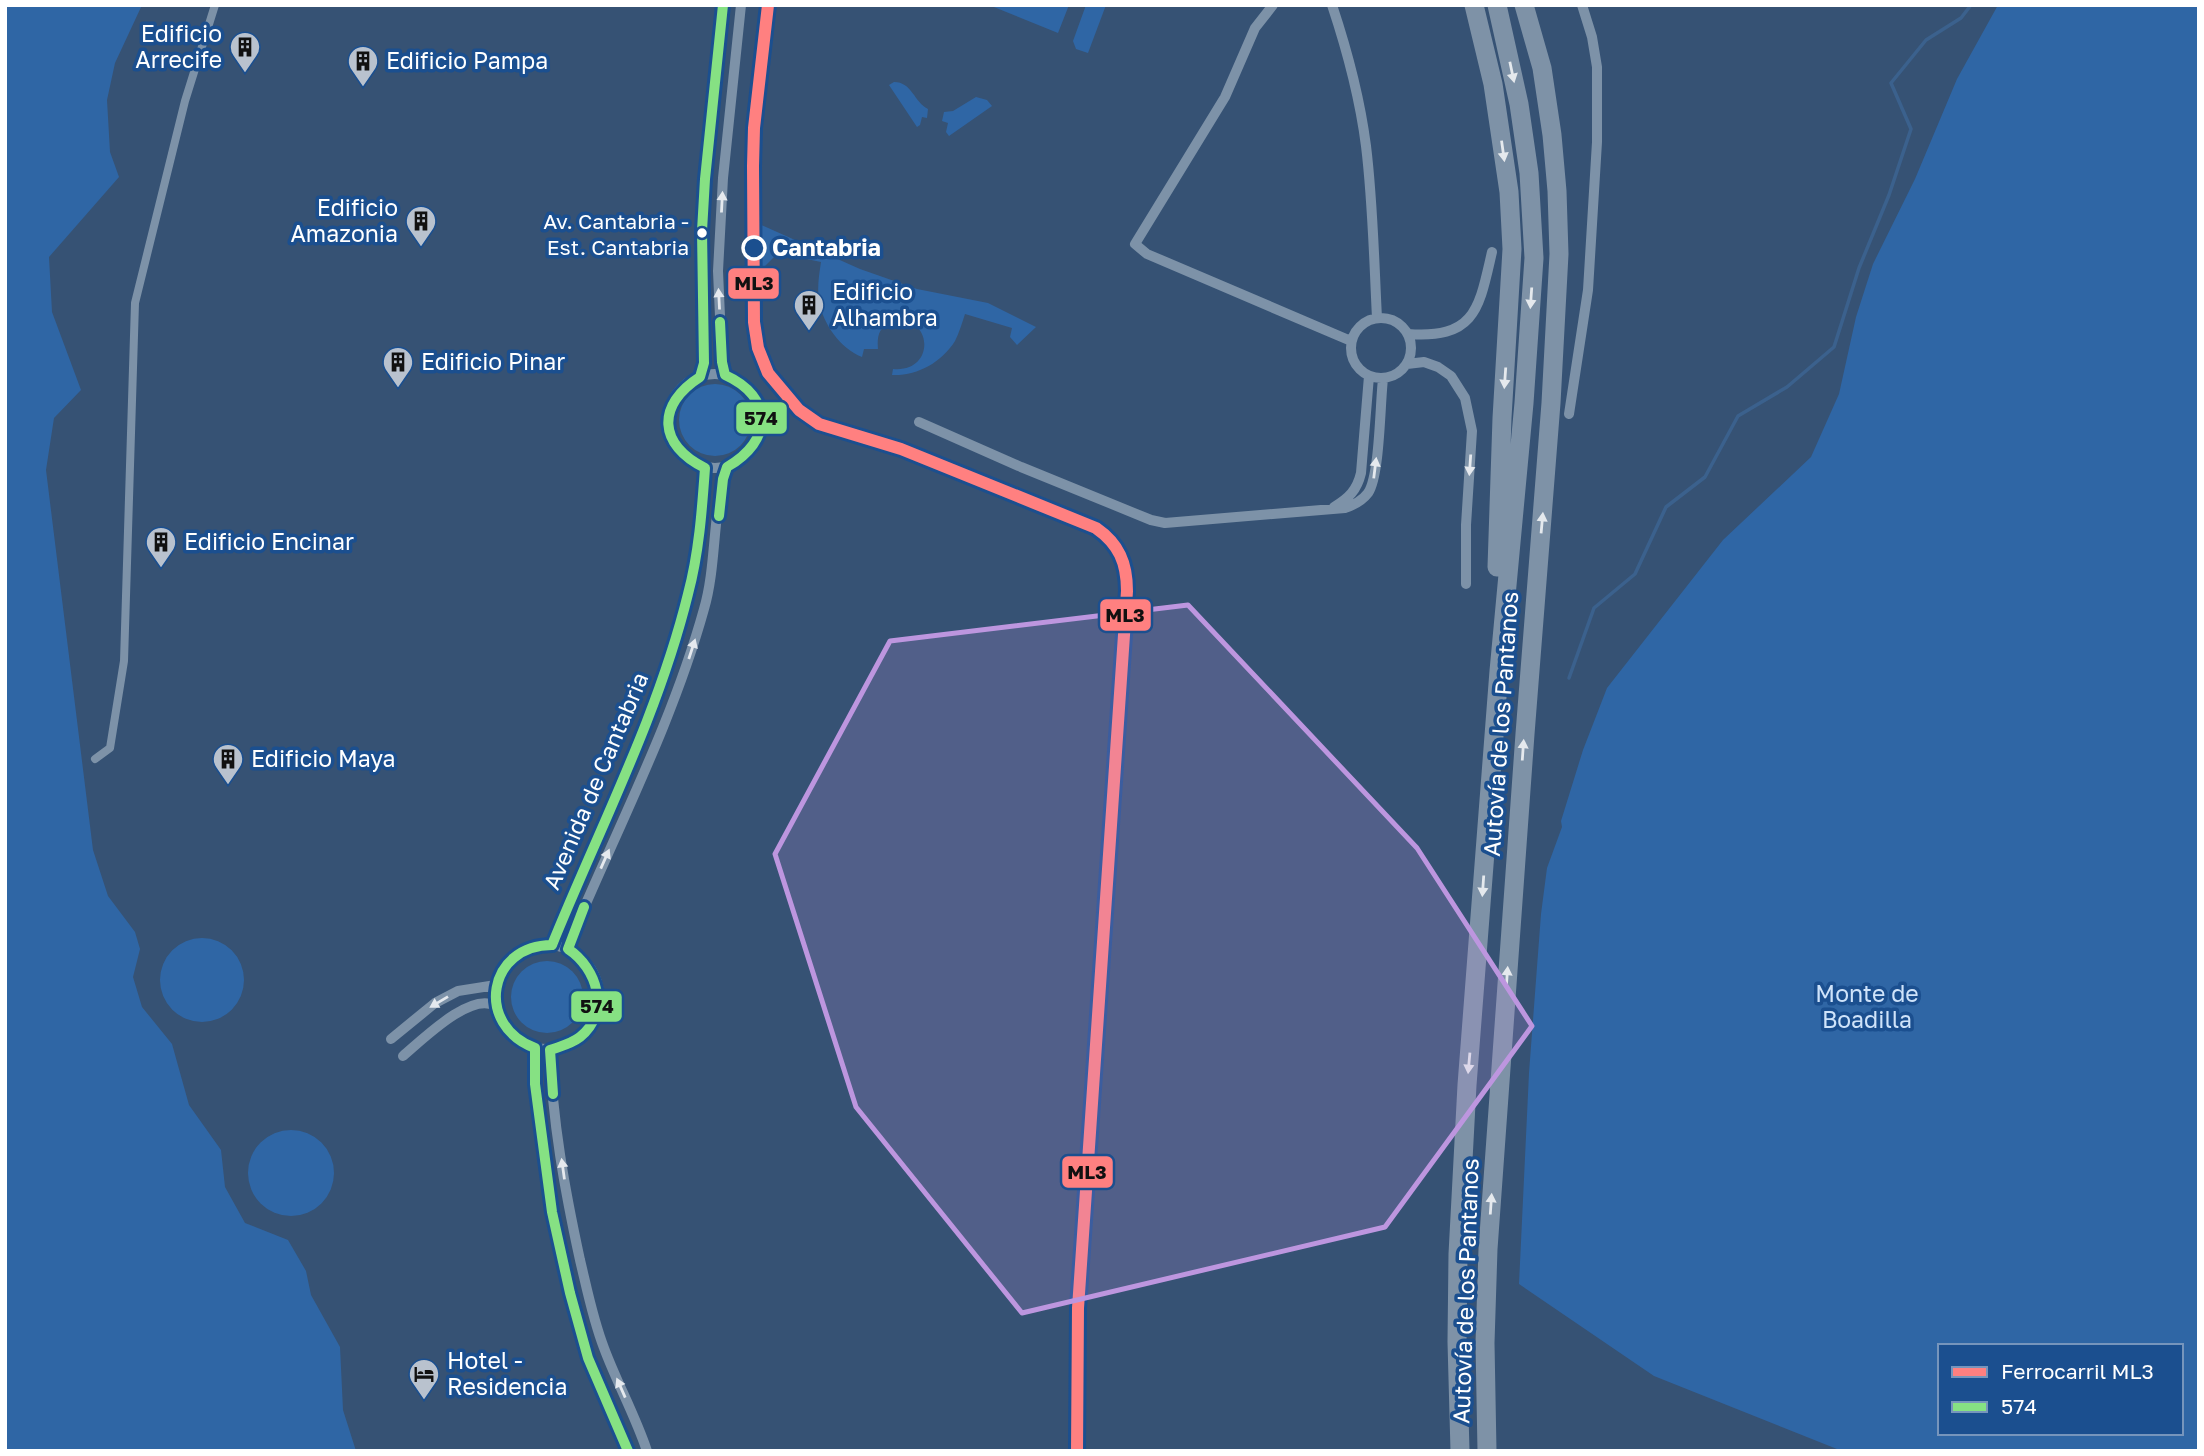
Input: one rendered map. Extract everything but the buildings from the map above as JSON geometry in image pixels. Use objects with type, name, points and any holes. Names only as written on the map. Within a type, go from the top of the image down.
[{"type":"highway","points":[[1474,5],[1493,84],[1509,192],[1513,249],[1498,526],[1494,649],[1499,671]]},
{"type":"highway","name":"Autovía de los Pantanos","points":[[1460,1451],[1458,1254],[1468,1085],[1534,258],[1529,173],[1521,118],[1497,5]]},
{"type":"highway","name":"Autovía de los Pantanos","points":[[1487,1451],[1485,1343],[1488,1249],[1557,320],[1559,254],[1557,191],[1542,68],[1524,5]]},
{"type":"highway","points":[[1537,5],[1544,44],[1542,68]]},
{"type":"highway","points":[[1486,1321],[1492,1343],[1500,1451]]},
{"type":"street","points":[[95,759],[110,748],[124,662],[135,303],[185,101],[215,5]]},
{"type":"street","points":[[700,377],[705,351],[702,231],[705,179],[723,5]]},
{"type":"street","points":[[725,375],[722,362],[718,271],[723,178],[741,5]]},
{"type":"street","points":[[1273,5],[1255,28],[1224,97],[1135,244],[1147,254],[1351,341]]},
{"type":"street","points":[[1332,5],[1353,79],[1366,144],[1377,318]]},
{"type":"street","points":[[1569,414],[1588,290],[1597,131],[1597,67],[1583,5]]},
{"type":"street","points":[[1408,334],[1431,336],[1450,331],[1467,321],[1480,301],[1492,252]]},
{"type":"street","points":[[1377,318],[1388,318],[1398,323],[1408,334],[1412,348],[1407,364],[1398,374],[1384,379],[1369,376],[1359,369],[1353,358],[1351,341],[1364,323],[1377,318]]},
{"type":"street","points":[[1407,364],[1424,362],[1438,367],[1451,376],[1465,398],[1472,431],[1466,525],[1466,584]]},
{"type":"street","points":[[725,375],[742,383],[753,394],[759,406],[762,423],[758,439],[739,462],[727,467],[705,468],[684,457],[671,440],[668,416],[676,395],[689,382],[700,377],[725,375]]},
{"type":"street","points":[[1331,508],[1348,499],[1357,487],[1361,473],[1369,376]]},
{"type":"street","points":[[919,422],[1021,467],[1151,520],[1165,523],[1346,508],[1358,503],[1369,492],[1375,476],[1384,379]]},
{"type":"street","name":"Avenida de Cantabria","points":[[568,949],[690,657],[705,606],[727,467]]},
{"type":"street","name":"Avenida de Cantabria","points":[[552,945],[672,654],[687,603],[699,546],[705,468]]},
{"type":"street","points":[[552,945],[568,949],[584,961],[596,980],[599,998],[596,1016],[587,1031],[573,1043],[550,1049],[535,1048],[522,1043],[509,1034],[495,1006],[496,985],[504,967],[517,954],[535,946],[552,945]]},
{"type":"street","points":[[391,1039],[435,1003],[458,991],[496,985]]},
{"type":"street","points":[[403,1056],[458,1011],[482,1002],[495,1006]]},
{"type":"street","points":[[535,1048],[535,1084],[550,1199],[570,1293],[588,1358],[628,1451]]},
{"type":"street","points":[[550,1049],[551,1083],[568,1204],[587,1288],[603,1346],[639,1426],[647,1451]]},
{"type":"highlighted area","points":[[1188,605],[1417,848],[1532,1026],[1385,1227],[1022,1313],[856,1107],[775,854],[890,641]]},
{"type":"green space","points":[[5,5],[142,5],[115,63],[107,100],[110,152],[119,177],[49,257],[52,312],[81,390],[54,418],[46,470],[93,850],[108,896],[135,932],[140,949],[133,977],[142,1007],[172,1044],[189,1105],[221,1150],[225,1187],[245,1223],[288,1240],[306,1271],[311,1295],[340,1347],[343,1410],[356,1451],[5,1451]]},
{"type":"green space","points":[[989,5],[1069,5],[1058,33]]},
{"type":"green space","points":[[1086,5],[1106,5],[1088,53],[1076,49],[1073,41]]},
{"type":"green space","name":"Monte de Boadilla","points":[[1998,5],[2199,5],[2199,1451],[1842,1451],[1654,1376],[1519,1284],[1529,1073],[1541,914],[1547,868],[1562,827],[1561,821],[1583,750],[1607,688],[1723,540],[1811,457],[1839,394],[1856,317],[1873,264],[1915,179],[1957,79]]},
{"type":"green space","points":[[894,82],[905,85],[928,109],[927,118],[922,117],[917,127],[889,85]]},
{"type":"green space","points":[[976,97],[987,100],[992,106],[949,136],[946,132],[948,123],[942,121],[944,112],[953,111]]},
{"type":"green space","points":[[759,224],[860,269],[917,289],[988,303],[1036,327],[1017,345],[1010,337],[1012,328],[965,314],[955,341],[936,362],[910,373],[892,375],[893,369],[908,368],[917,362],[923,353],[922,333],[915,325],[905,321],[891,323],[879,333],[878,349],[864,349],[862,357],[854,353],[834,334],[821,310],[818,291],[821,262],[778,253],[762,269]]},
{"type":"green space","points":[[722,384],[741,394],[749,406],[749,434],[741,446],[729,454],[708,456],[689,446],[681,434],[679,413],[689,394],[701,386]]},
{"type":"green space","points":[[194,938],[210,938],[226,945],[237,956],[244,972],[241,996],[232,1010],[210,1022],[194,1022],[178,1015],[167,1004],[160,988],[160,972],[167,956],[178,945]]},
{"type":"green space","points":[[554,961],[573,971],[581,983],[581,1011],[573,1023],[561,1031],[540,1033],[521,1023],[513,1011],[511,990],[521,971],[533,963]]},
{"type":"green space","points":[[291,1130],[307,1134],[321,1143],[330,1157],[334,1173],[330,1189],[321,1203],[307,1212],[291,1216],[275,1212],[261,1203],[252,1189],[248,1173],[252,1157],[261,1143],[275,1134]]},
{"type":"waterway","points":[[1569,678],[1594,608],[1635,574],[1666,507],[1705,477],[1738,416],[1787,387],[1834,347],[1859,268],[1889,195],[1911,129],[1891,83],[1926,40],[1961,18],[1971,5]]},
{"type":"rail line","name":"ML3","points":[[768,5],[754,128],[753,166],[754,322],[758,348],[768,373],[799,410],[819,424],[901,449],[1096,528],[1116,548],[1125,572],[1127,591],[1078,1308],[1077,1451]]},
{"type":"transit line","name":"574","points":[[628,1451],[588,1358],[570,1293],[552,1212],[535,1084],[535,1048],[516,1037],[503,1022],[497,1005],[497,988],[502,972],[514,958],[530,948],[552,945],[661,684],[692,579],[700,531],[705,468],[689,459],[678,448],[668,424],[676,400],[700,377],[704,363],[702,231],[723,5]]},
{"type":"transit line","name":"574","points":[[719,516],[727,467],[753,445],[760,432],[762,420],[752,395],[741,384],[725,375],[720,322]]},
{"type":"transit line","name":"574","points":[[553,1094],[550,1050],[580,1037],[590,1027],[597,1003],[593,979],[578,957],[568,949],[584,907]]},
{"type":"place","name":"Edificio Arrecife","points":[[245,74]]},
{"type":"place","name":"Edificio Pampa","points":[[363,88]]},
{"type":"place","name":"Av. Cantabria - Est. Cantabria","points":[[702,233]]},
{"type":"place","name":"Edificio Amazonia","points":[[421,248]]},
{"type":"place","name":"Cantabria","points":[[754,248]]},
{"type":"place","name":"Edificio Alhambra","points":[[809,332]]},
{"type":"place","name":"Edificio Pinar","points":[[398,389]]},
{"type":"place","name":"Edificio Encinar","points":[[161,569]]},
{"type":"place","name":"Edificio Maya","points":[[228,786]]},
{"type":"place","name":"Hotel - Residencia","points":[[424,1401]]}]
